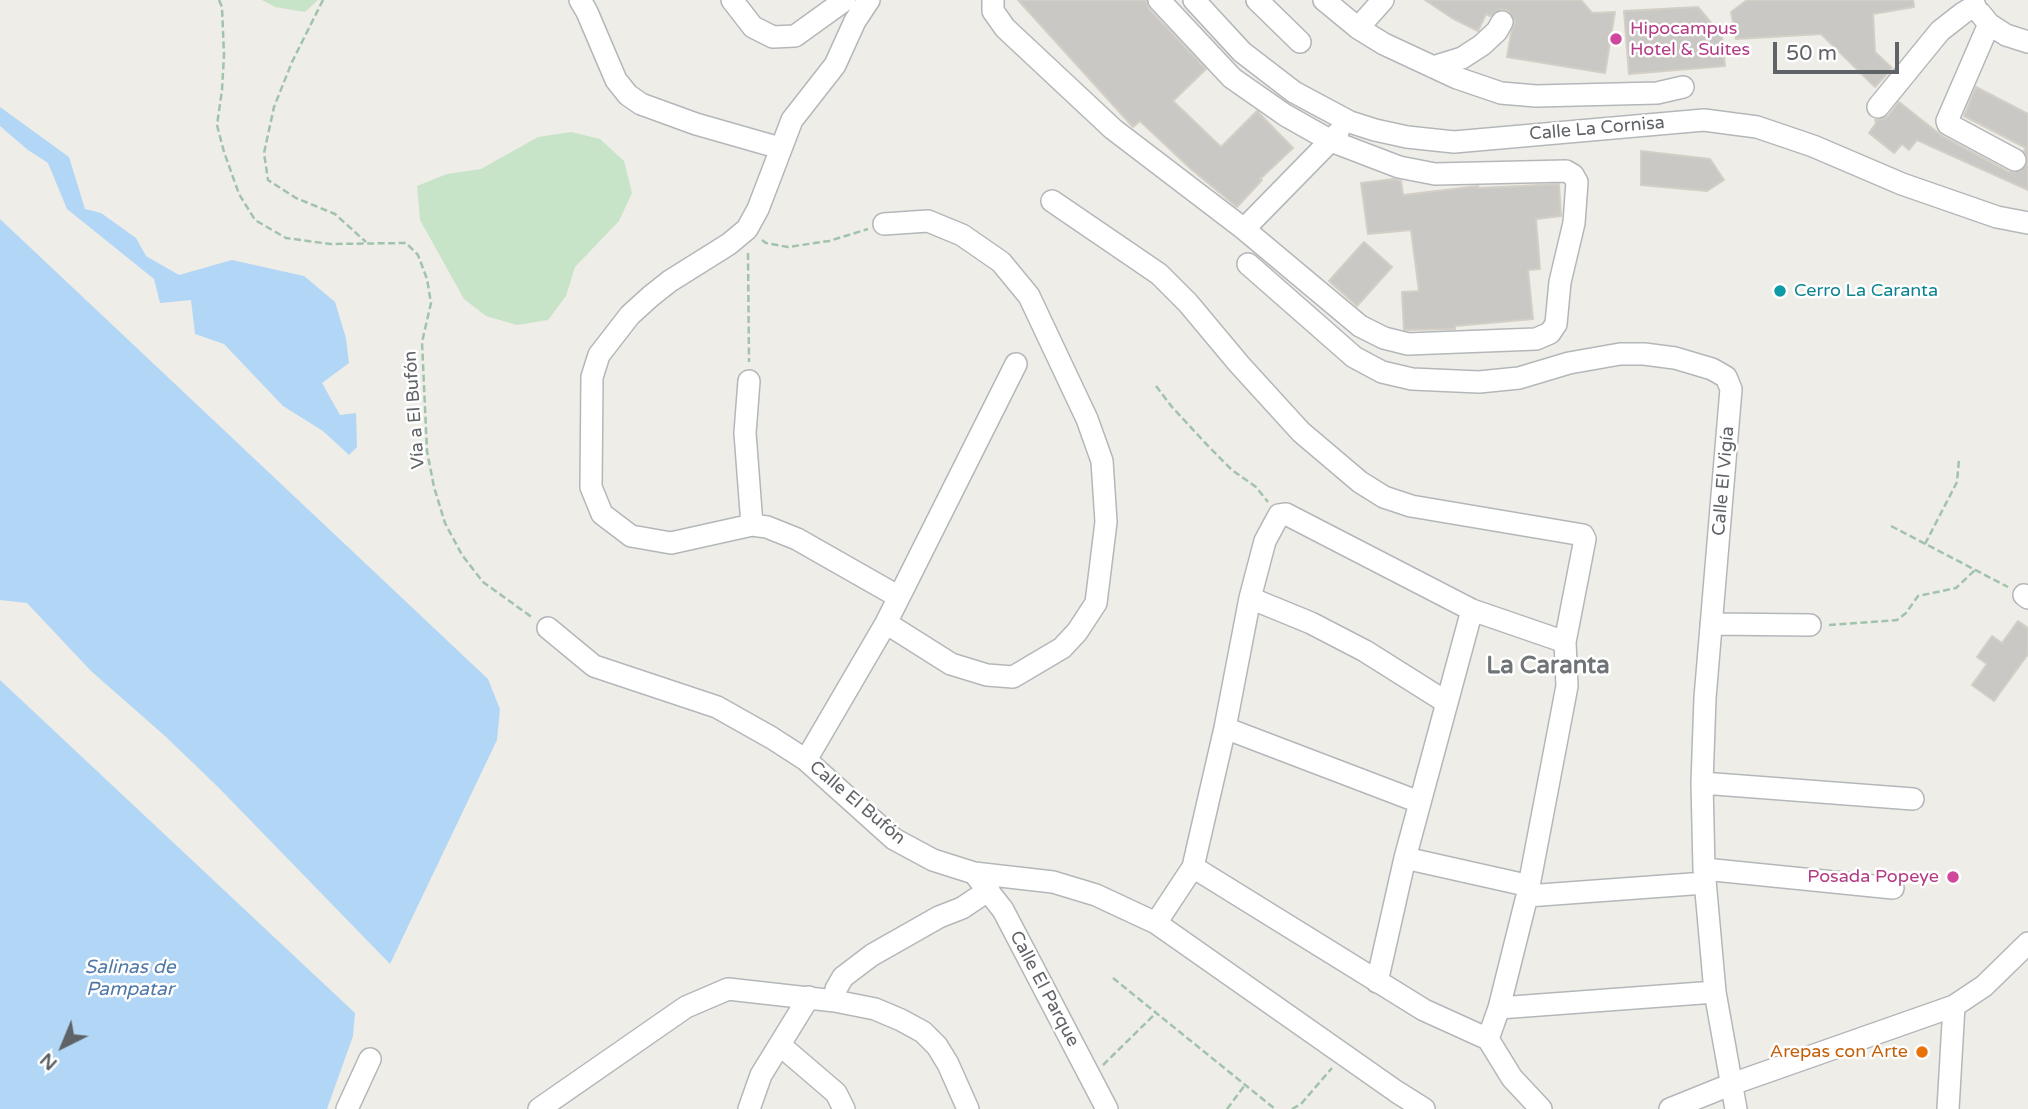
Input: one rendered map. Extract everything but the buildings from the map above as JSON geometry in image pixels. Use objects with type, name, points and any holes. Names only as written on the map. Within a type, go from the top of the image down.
[{"type":"street","points":[[580,0],[616,80],[628,95],[641,104],[696,124],[780,148]]},
{"type":"street","points":[[732,0],[753,27],[774,37],[795,36],[845,0]]},
{"type":"street","points":[[869,0],[855,21],[835,65],[801,106],[780,148],[758,209],[747,229],[651,296],[630,315],[599,355],[592,377],[591,487],[602,514],[631,536],[671,543],[752,525],[767,527],[797,539],[899,597]]},
{"type":"street","points":[[993,0],[993,10],[1006,28],[1080,100],[1113,129],[1244,229],[1360,326],[1384,338],[1408,344],[1536,339],[1550,333],[1556,324],[1560,282],[1574,223],[1577,182],[1573,175],[1566,171],[1435,174],[1399,167],[1331,141],[1285,115],[1232,78],[1159,0]]},
{"type":"street","name":"Calle La Cornisa","points":[[1194,0],[1242,52],[1294,92],[1350,122],[1407,137],[1454,142],[1693,121],[1757,127],[1813,146],[1902,184],[1997,217],[2028,223]]},
{"type":"street","points":[[1257,0],[1300,42]]},
{"type":"street","points":[[1324,0],[1357,28],[1412,58],[1457,78],[1501,93],[1536,96],[1657,93],[1683,87]]},
{"type":"street","points":[[1357,28],[1383,0]]},
{"type":"street","points":[[1878,107],[1940,31],[1974,3],[1989,24],[2006,35],[2028,42]]},
{"type":"street","points":[[1433,67],[1472,52],[1497,31],[1502,22]]},
{"type":"street","points":[[1989,24],[1947,121],[1948,124],[2015,160]]},
{"type":"street","points":[[1244,229],[1350,122]]},
{"type":"street","points":[[1052,201],[1159,274],[1188,303],[1301,432],[1368,487],[1384,497],[1411,506],[1583,535],[1565,642],[1567,686],[1529,891],[1488,1039]]},
{"type":"street","points":[[884,224],[928,221],[962,234],[1001,262],[1029,296],[1087,419],[1102,461],[1106,522],[1096,603],[1062,649],[1013,677],[987,675],[951,664],[886,623]]},
{"type":"street","name":"Calle El Vigía","points":[[1248,264],[1354,357],[1382,372],[1412,379],[1479,382],[1519,378],[1569,363],[1620,354],[1644,354],[1675,358],[1712,369],[1726,377],[1731,389],[1705,698],[1702,783],[1705,876],[1715,992],[1736,1109]]},
{"type":"street","points":[[806,760],[886,623],[1016,364]]},
{"type":"street","points":[[749,381],[745,433],[752,525]]},
{"type":"street","points":[[1156,923],[1194,867],[1250,598],[1265,541],[1279,515],[1286,514],[1472,610],[1565,642]]},
{"type":"street","points":[[1250,598],[1311,622],[1446,702]]},
{"type":"street","points":[[1377,982],[1419,802],[1472,610]]},
{"type":"street","points":[[1711,624],[1810,625]]},
{"type":"street","name":"Calle El Bufón","points":[[548,628],[594,666],[717,707],[772,738],[806,760],[894,839],[933,860],[974,873],[1053,882],[1096,895],[1156,923],[1424,1109]]},
{"type":"street","points":[[1225,728],[1419,802]]},
{"type":"street","points":[[1702,783],[1913,799]]},
{"type":"street","points":[[1405,858],[1529,891],[1705,876],[1893,888]]},
{"type":"street","points":[[1194,867],[1424,1010],[1488,1039],[1513,1078],[1541,1109]]},
{"type":"street","name":"Calle El Parque","points":[[974,873],[1003,910],[1107,1109]]},
{"type":"street","points":[[835,1001],[836,989],[843,977],[872,955],[962,908],[989,890]]},
{"type":"street","points":[[1670,1109],[1732,1084],[1954,1006],[1984,985],[2028,943]]},
{"type":"street","points":[[539,1109],[686,1007],[728,989],[808,997],[875,1009],[923,1032],[937,1045],[968,1109]]},
{"type":"street","points":[[1499,1007],[1715,992]]},
{"type":"street","points":[[749,1109],[761,1075],[808,997]]},
{"type":"street","points":[[1948,1109],[1954,1006]]},
{"type":"street","points":[[780,1045],[836,1093],[844,1109]]},
{"type":"street","points":[[347,1109],[370,1059]]},
{"type":"path","name":"Vía a El Bufón","points":[[219,0],[222,6],[224,55],[217,125],[236,186],[254,220],[286,238],[330,244],[406,243],[418,255],[427,279],[431,303],[422,342],[426,442],[434,487],[445,523],[462,555],[483,582],[548,628]]},
{"type":"path","points":[[323,0],[292,62],[274,107],[264,153],[268,180],[296,198],[335,214],[366,242]]},
{"type":"path","points":[[747,229],[766,243],[788,247],[829,241],[884,224]]},
{"type":"path","points":[[747,229],[749,381]]},
{"type":"path","points":[[1156,386],[1210,448],[1232,470],[1255,487],[1279,515]]},
{"type":"path","points":[[1925,544],[1957,482],[1959,459]]},
{"type":"path","points":[[1891,526],[2026,596]]},
{"type":"path","points":[[1810,625],[1897,620],[1906,613],[1918,596],[1956,587],[1975,570]]},
{"type":"path","points":[[1113,978],[1275,1109]]},
{"type":"path","points":[[1091,1077],[1156,1013]]},
{"type":"path","points":[[1292,1109],[1301,1104],[1344,1055]]},
{"type":"path","points":[[1227,1109],[1245,1085]]},
{"type":"green space","points":[[262,0],[318,0],[305,12],[275,7]]},
{"type":"green space","points":[[571,132],[600,139],[624,161],[632,193],[619,221],[575,267],[566,296],[548,320],[517,325],[486,316],[464,299],[420,220],[417,186],[447,174],[481,169],[538,137]]},
{"type":"water","points":[[0,107],[69,157],[85,209],[101,213],[136,238],[146,256],[179,275],[232,260],[304,276],[335,302],[346,338],[349,363],[322,383],[340,415],[356,413],[357,447],[349,455],[323,431],[283,406],[224,344],[195,334],[191,300],[160,303],[154,279],[67,209],[48,163],[0,126]]},
{"type":"water","points":[[0,219],[488,679],[500,709],[497,740],[390,964],[218,787],[91,671],[27,603],[0,600]]},
{"type":"water","name":"Salinas de Pampatar","points":[[0,680],[355,1013],[353,1036],[327,1109],[0,1109]]},
{"type":"place","name":"Hipocampus Hotel & Suites","points":[[1616,39]]},
{"type":"place","name":"Cerro La Caranta","points":[[1780,291]]},
{"type":"place","name":"Posada Popeye","points":[[1953,877]]},
{"type":"place","name":"Arepas con Arte","points":[[1922,1052]]},
{"type":"district","name":"La Caranta","points":[[1548,667]]}]
